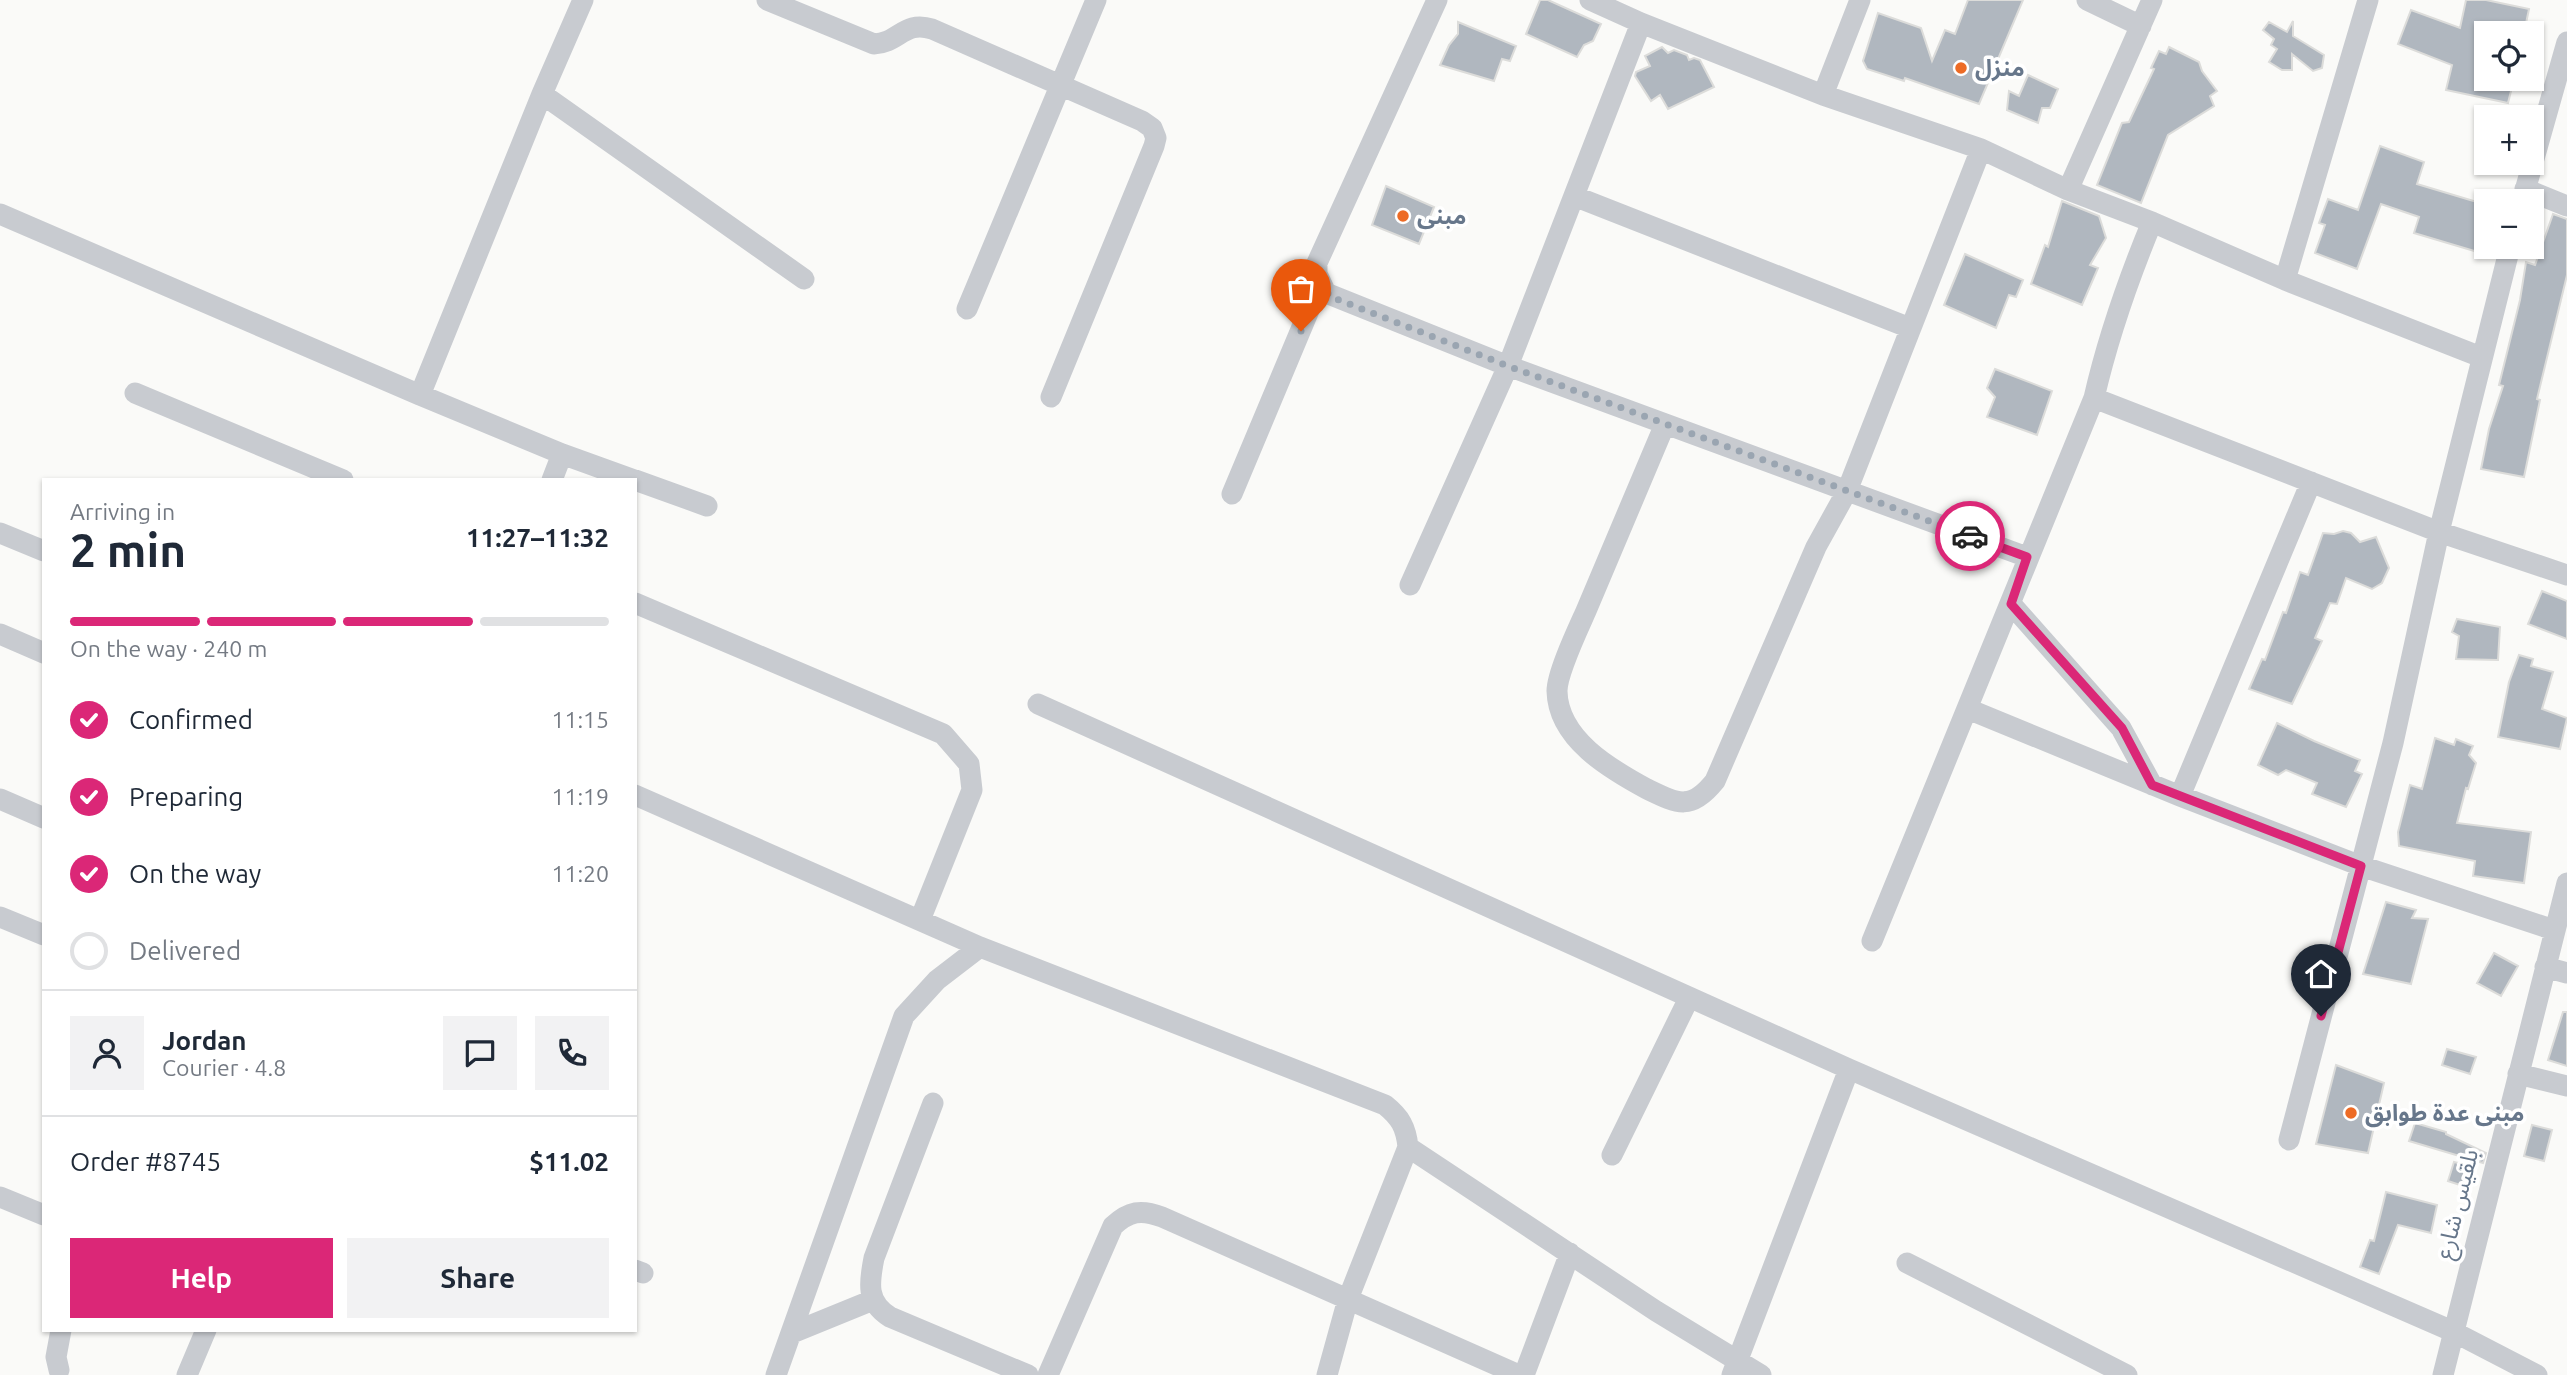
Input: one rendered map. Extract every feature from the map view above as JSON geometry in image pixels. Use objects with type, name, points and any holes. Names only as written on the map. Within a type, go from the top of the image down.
[{"type":"street","points":[[420,395],[583,0]]},
{"type":"street","points":[[767,0],[874,44],[889,41],[908,28],[924,26],[1062,85],[1152,128],[1156,138],[1051,397]]},
{"type":"street","points":[[967,309],[1096,0]]},
{"type":"street","points":[[1437,0],[1317,263],[1320,284],[1331,297],[1508,366],[2027,557]]},
{"type":"street","points":[[1590,0],[1823,95],[1980,149],[2068,190],[2481,357]]},
{"type":"street","points":[[1823,95],[1860,0]]},
{"type":"street","points":[[2087,0],[2141,26]]},
{"type":"street","points":[[2068,190],[2152,0]]},
{"type":"street","points":[[2285,280],[2368,0]]},
{"type":"street","points":[[1410,585],[1508,366],[1641,23]]},
{"type":"street","points":[[2526,189],[2567,42]]},
{"type":"street","points":[[542,94],[804,279]]},
{"type":"street","points":[[1665,424],[1569,650],[1557,690],[1570,730],[1588,750],[1614,772],[1672,802],[1690,803],[1704,796],[1716,781],[1816,547],[1847,491],[1980,149]]},
{"type":"street","points":[[1574,196],[1910,328]]},
{"type":"street","points":[[2544,200],[2567,205]]},
{"type":"street","points":[[0,214],[420,395],[562,454],[628,478]]},
{"type":"street","points":[[1872,941],[2094,398],[2107,342],[2126,285],[2152,222]]},
{"type":"street","points":[[2289,1140],[2393,743],[2439,532],[2507,259]]},
{"type":"street","points":[[1232,494],[1320,284]]},
{"type":"street","points":[[135,393],[338,478]]},
{"type":"street","points":[[2094,398],[2439,532],[2567,575]]},
{"type":"street","points":[[553,478],[562,454]]},
{"type":"street","points":[[637,481],[707,506]]},
{"type":"street","points":[[2180,796],[2311,482]]},
{"type":"street","points":[[0,533],[42,550]]},
{"type":"street","points":[[637,604],[943,734],[969,764],[972,790],[920,920]]},
{"type":"street","points":[[2011,604],[2122,728],[2152,785]]},
{"type":"street","points":[[0,634],[42,652]]},
{"type":"street","points":[[1038,704],[1849,1069],[2452,1331],[2538,1375]]},
{"type":"street","points":[[1968,709],[2152,785],[2361,866],[2554,930]]},
{"type":"street","points":[[637,796],[980,947],[1385,1105],[1398,1115],[1407,1132],[1408,1147],[1348,1299],[1327,1375]]},
{"type":"street","points":[[0,799],[42,817]]},
{"type":"street","name":"بلقيس شارع","points":[[2443,1375],[2567,883]]},
{"type":"street","points":[[0,917],[42,934]]},
{"type":"street","points":[[776,1375],[904,1016],[937,980],[980,947]]},
{"type":"street","points":[[2545,967],[2567,973]]},
{"type":"street","points":[[1612,1155],[1689,998]]},
{"type":"street","points":[[1735,1369],[1849,1069]]},
{"type":"street","points":[[2518,1074],[2567,1086]]},
{"type":"street","points":[[933,1102],[874,1258],[869,1280],[873,1300],[879,1310],[890,1317],[1028,1375]]},
{"type":"street","points":[[1408,1147],[1570,1253],[1735,1369],[1761,1375]]},
{"type":"street","points":[[0,1197],[42,1214]]},
{"type":"street","points":[[1048,1375],[1113,1226],[1123,1216],[1135,1211],[1162,1217],[1521,1375],[1570,1253]]},
{"type":"street","points":[[1907,1263],[2127,1375]]},
{"type":"street","points":[[792,1333],[873,1300]]},
{"type":"street","points":[[59,1370],[56,1357],[61,1332]]},
{"type":"street","points":[[187,1375],[205,1332]]},
{"type":"building","points":[[1540,0],[1548,0],[1601,24],[1593,41],[1584,45],[1577,57],[1526,34]]},
{"type":"building","points":[[1968,0],[2023,0],[1979,104],[1905,78],[1904,81],[1867,69],[1863,61],[1878,13],[1921,28],[1932,61],[1945,30],[1955,34]]},
{"type":"building","points":[[2466,0],[2486,0],[2529,9],[2526,21],[2474,21],[2474,91],[2511,91],[2508,103],[2446,90],[2452,65],[2398,44],[2411,10],[2460,28]]},
{"type":"building","points":[[2293,21],[2293,36],[2324,55],[2322,68],[2313,71],[2292,54],[2292,70],[2282,70],[2269,62],[2277,49],[2271,45],[2274,39],[2263,30],[2269,22],[2287,32]]},
{"type":"building","points":[[1458,22],[1516,46],[1510,61],[1502,59],[1494,81],[1440,65],[1449,45],[1458,34]]},
{"type":"building","points":[[1662,47],[1668,53],[1674,50],[1687,55],[1689,60],[1700,60],[1714,87],[1668,109],[1660,95],[1651,101],[1635,76],[1636,72],[1650,66],[1645,56]]},
{"type":"building","points":[[2169,47],[2199,62],[2202,71],[2217,91],[2210,96],[2214,106],[2168,135],[2141,203],[2097,185],[2122,123],[2129,122],[2154,69],[2151,68],[2159,51],[2166,54]]},
{"type":"building","name":"منزل","points":[[2028,75],[2058,89],[2050,108],[2042,108],[2038,123],[2007,110],[2009,91],[2019,96]]},
{"type":"building","points":[[2380,146],[2424,162],[2417,184],[2474,201],[2474,251],[2414,233],[2419,217],[2381,204],[2357,269],[2315,253],[2325,225],[2319,223],[2328,199],[2358,210]]},
{"type":"building","name":"مبنى","points":[[1386,186],[1434,207],[1419,244],[1372,225]]},
{"type":"building","points":[[2062,201],[2099,216],[2106,238],[2090,265],[2098,268],[2082,305],[2031,284],[2045,245],[2048,247]]},
{"type":"building","points":[[2553,214],[2567,219],[2567,275],[2537,399],[2540,400],[2524,477],[2481,469],[2489,429],[2503,386],[2499,385],[2520,300],[2526,262],[2535,265],[2537,259],[2544,259],[2544,240]]},
{"type":"building","points":[[1965,254],[2023,280],[2016,297],[2009,295],[1996,328],[1944,305]]},
{"type":"building","points":[[1995,369],[2052,391],[2037,435],[1987,417],[1995,397],[1987,388]]},
{"type":"building","points":[[2323,533],[2351,533],[2360,542],[2376,537],[2389,568],[2382,583],[2372,589],[2346,578],[2337,604],[2330,603],[2315,638],[2322,641],[2292,704],[2249,689],[2262,659],[2265,660],[2283,612],[2286,613],[2300,572],[2308,575]]},
{"type":"building","points":[[2542,591],[2567,601],[2567,639],[2528,624]]},
{"type":"building","points":[[2457,619],[2500,627],[2498,660],[2456,659],[2459,636],[2452,632]]},
{"type":"building","points":[[2519,655],[2533,659],[2531,666],[2553,672],[2542,709],[2567,718],[2560,749],[2498,737],[2509,682]]},
{"type":"building","points":[[2277,723],[2360,760],[2355,771],[2362,774],[2346,807],[2312,794],[2317,783],[2286,770],[2278,775],[2258,765]]},
{"type":"building","points":[[2435,738],[2454,745],[2456,739],[2473,746],[2469,755],[2476,763],[2457,823],[2531,832],[2524,883],[2473,876],[2475,861],[2399,846],[2398,832],[2410,785],[2422,789]]},
{"type":"building","points":[[2386,902],[2416,910],[2412,918],[2428,919],[2411,984],[2363,974]]},
{"type":"building","points":[[2494,953],[2518,966],[2501,996],[2477,983]]},
{"type":"building","points":[[2563,1012],[2567,1012],[2567,1066],[2548,1060]]},
{"type":"building","points":[[2447,1049],[2476,1057],[2470,1074],[2442,1065]]},
{"type":"building","name":"مبنى عدة طوابق","points":[[2336,1065],[2384,1083],[2368,1153],[2316,1144]]},
{"type":"building","points":[[2415,1123],[2446,1132],[2486,1153],[2483,1163],[2409,1141]]},
{"type":"building","points":[[2532,1125],[2552,1130],[2544,1161],[2524,1156]]},
{"type":"building","points":[[2454,1162],[2469,1166],[2463,1186],[2448,1181]]},
{"type":"building","points":[[2386,1192],[2437,1205],[2431,1233],[2398,1225],[2379,1274],[2360,1267],[2370,1240],[2374,1241]]},
{"type":"way so far","points":[[1301,331],[1320,284],[1331,297],[1508,366],[1970,536]]},
{"type":"place","name":"منزل","points":[[1961,68]]},
{"type":"place","name":"مبنى","points":[[1403,216]]},
{"type":"place","name":"مبنى عدة طوابق","points":[[2351,1113]]},
{"type":"route","points":[[1970,536],[2027,557],[2011,604],[2122,728],[2152,785],[2361,866],[2321,1016]]}]
